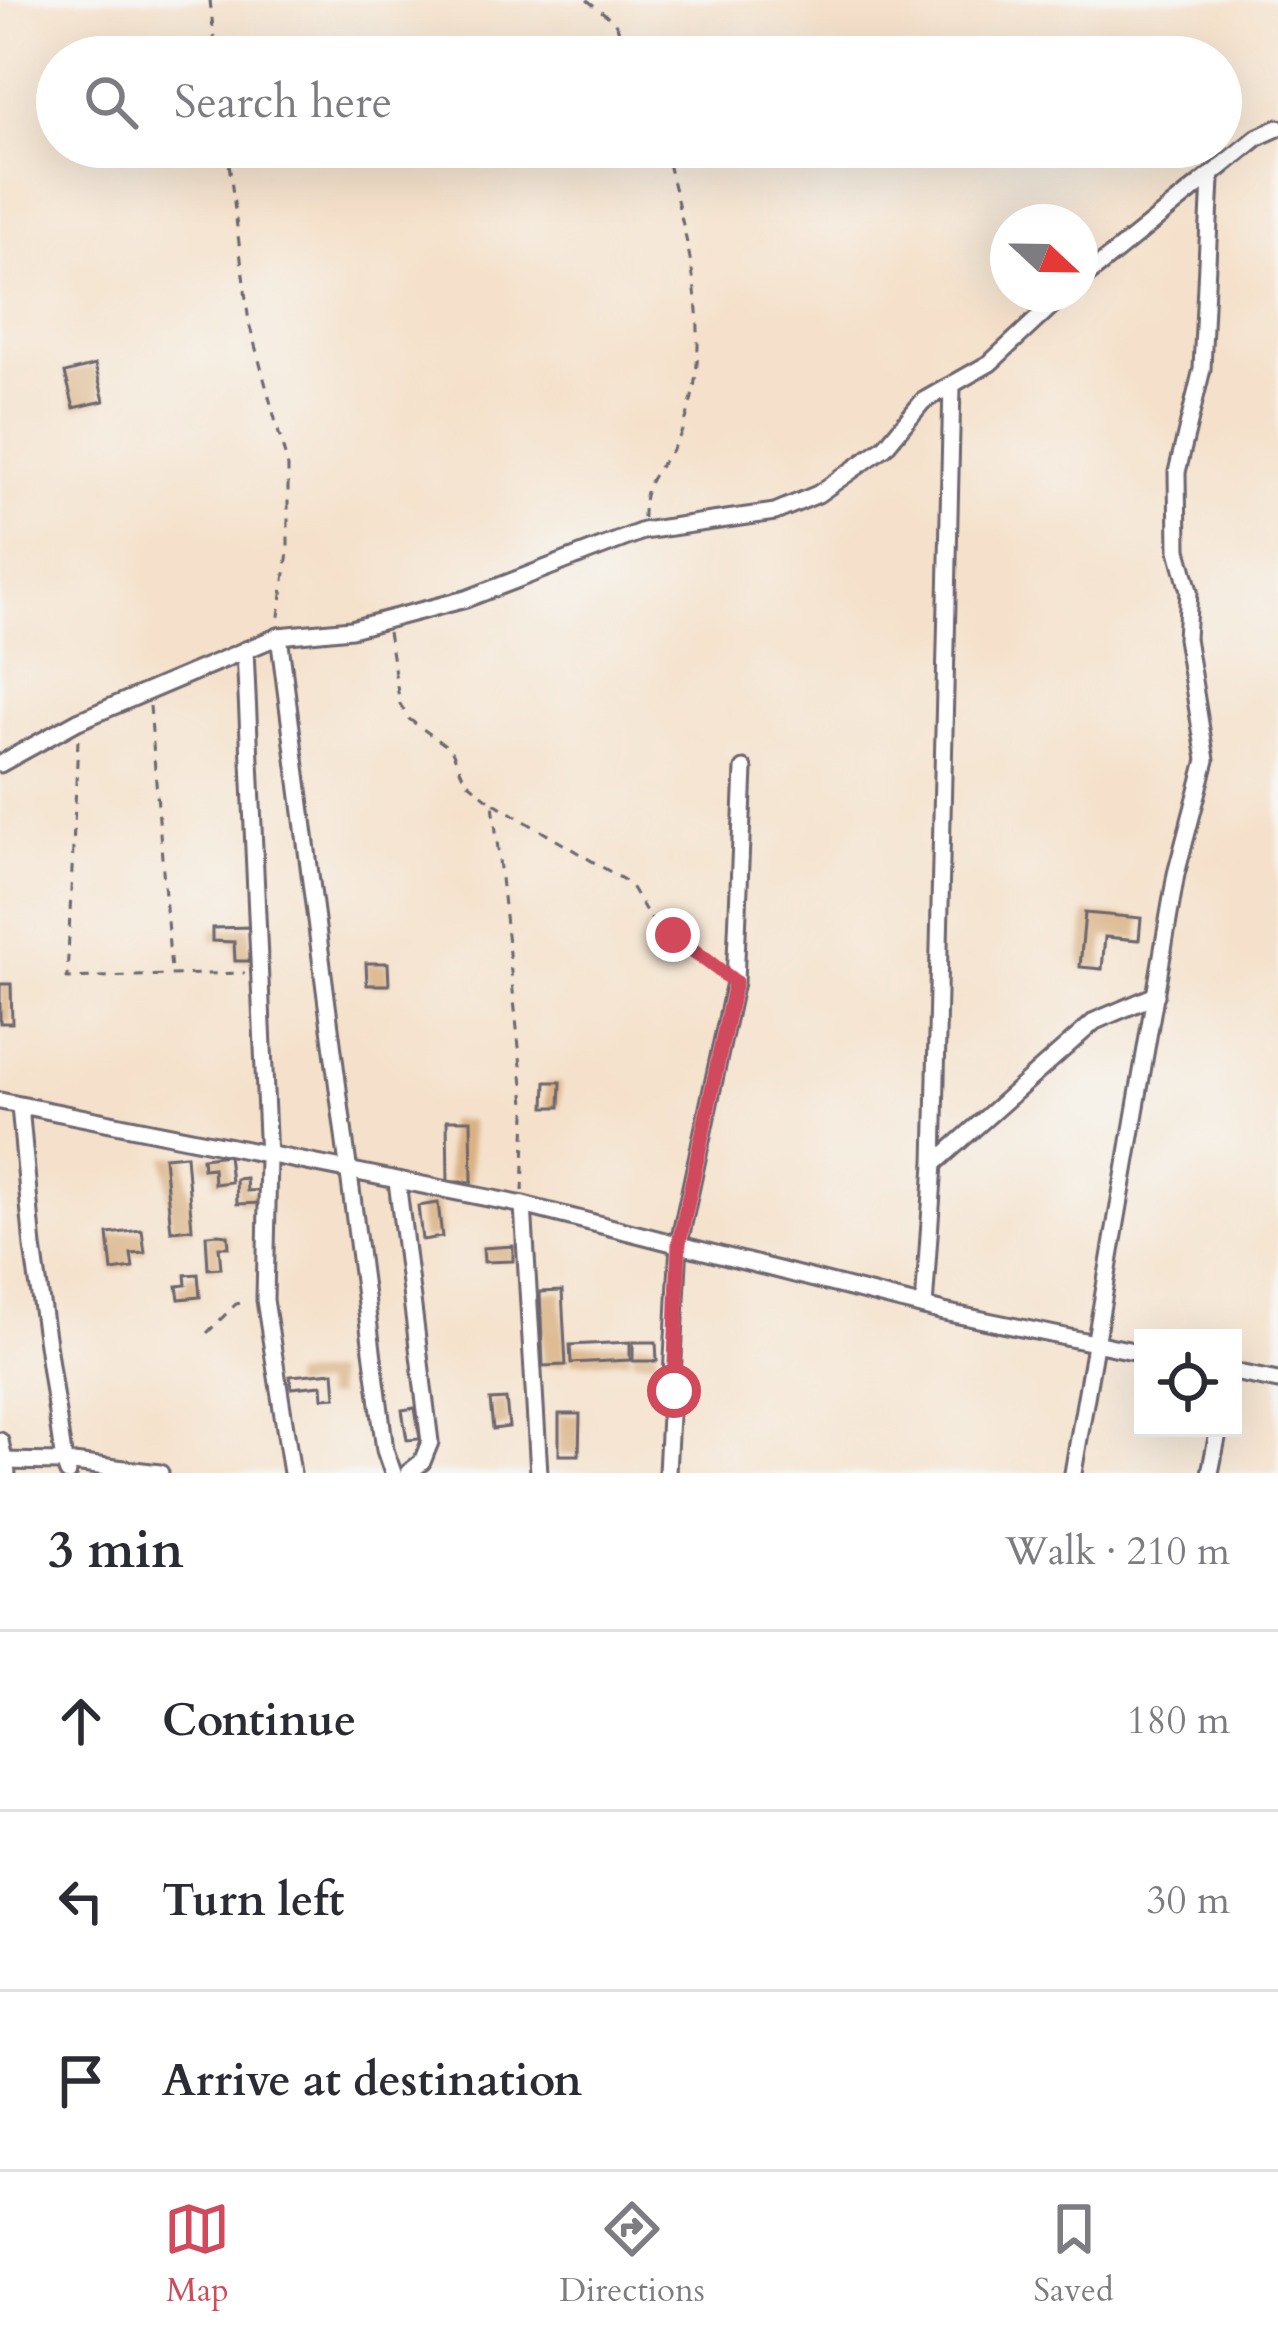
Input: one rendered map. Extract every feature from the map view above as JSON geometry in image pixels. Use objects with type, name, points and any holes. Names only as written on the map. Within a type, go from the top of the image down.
[{"type":"street","points":[[1242,150],[1258,136],[1278,128]]},
{"type":"street","points":[[1098,266],[1222,168]]},
{"type":"street","points":[[1073,1473],[1176,874],[1206,760],[1186,638],[1189,591],[1178,550],[1177,472],[1202,369],[1210,179]]},
{"type":"street","points":[[0,764],[78,721],[278,636],[332,633],[466,598],[643,531],[775,512],[818,494],[885,447],[923,401],[990,363],[1045,312]]},
{"type":"street","points":[[924,1307],[934,1164],[952,386]]},
{"type":"street","points":[[278,636],[393,1473]]},
{"type":"street","points":[[245,650],[268,1158],[265,1300],[292,1473]]},
{"type":"street","points":[[667,1473],[679,1243],[735,982],[744,769]]},
{"type":"street","points":[[934,1164],[1095,1021],[1156,995]]},
{"type":"street","points":[[0,1082],[8,1103],[33,1247],[66,1467]]},
{"type":"street","points":[[8,1103],[523,1205],[924,1307],[1134,1351]]},
{"type":"street","points":[[397,1181],[430,1442],[422,1462],[408,1473]]},
{"type":"street","points":[[523,1205],[539,1473]]},
{"type":"street","points":[[1242,1374],[1278,1381]]},
{"type":"street","points":[[1210,1473],[1217,1437]]},
{"type":"street","points":[[0,1441],[4,1465],[160,1473]]},
{"type":"path","points":[[210,0],[213,36]]},
{"type":"path","points":[[587,0],[614,21],[622,36]]},
{"type":"path","points":[[230,168],[249,323],[288,466],[288,552],[278,601],[278,636]]},
{"type":"path","points":[[643,531],[642,497],[649,476],[682,430],[699,351],[696,284],[669,168]]},
{"type":"path","points":[[386,619],[400,704],[410,719],[451,749],[464,780],[629,883],[650,918],[735,982]]},
{"type":"path","points":[[149,692],[171,975]]},
{"type":"path","points":[[78,721],[67,978],[260,973]]},
{"type":"path","points":[[493,802],[526,1113],[523,1205]]},
{"type":"path","points":[[207,1333],[236,1304],[265,1300]]},
{"type":"building","points":[[95,365],[104,401],[74,408],[65,373]]},
{"type":"building","points":[[1085,913],[1141,918],[1139,940],[1105,937],[1102,969],[1080,967]]},
{"type":"building","points":[[250,927],[251,961],[235,961],[234,942],[212,941],[212,928]]},
{"type":"building","points":[[366,963],[388,963],[389,985],[367,985]]},
{"type":"building","points":[[0,984],[11,984],[12,1023],[0,1023]]},
{"type":"building","points":[[546,1082],[561,1082],[560,1107],[545,1107]]},
{"type":"building","points":[[447,1120],[471,1120],[472,1182],[448,1182]]},
{"type":"building","points":[[186,1155],[192,1229],[171,1231],[164,1157]]},
{"type":"building","points":[[228,1155],[231,1182],[214,1184],[213,1168],[203,1169],[202,1158]]},
{"type":"building","points":[[246,1178],[247,1191],[262,1190],[262,1203],[237,1204],[236,1179]]},
{"type":"building","points":[[438,1203],[442,1237],[422,1240],[418,1206]]},
{"type":"building","points":[[142,1230],[145,1253],[131,1254],[133,1268],[112,1271],[108,1234]]},
{"type":"building","points":[[206,1235],[228,1235],[229,1247],[219,1247],[221,1268],[208,1269]]},
{"type":"building","points":[[513,1246],[513,1261],[484,1262],[483,1248]]},
{"type":"building","points":[[198,1274],[200,1297],[179,1299],[177,1286],[186,1285],[185,1275]]},
{"type":"building","points":[[562,1291],[566,1365],[543,1366],[540,1292]]},
{"type":"building","points":[[630,1342],[630,1360],[571,1363],[570,1345]]},
{"type":"building","points":[[633,1342],[656,1342],[657,1361],[633,1361]]},
{"type":"building","points":[[334,1372],[336,1397],[323,1398],[322,1385],[291,1388],[290,1376]]},
{"type":"building","points":[[506,1399],[509,1427],[493,1429],[490,1400]]},
{"type":"building","points":[[415,1408],[420,1439],[407,1440],[402,1410]]},
{"type":"building","points":[[559,1414],[580,1414],[579,1455],[559,1455]]},
{"type":"route","points":[[673,935],[735,982],[679,1243],[674,1391]]}]
